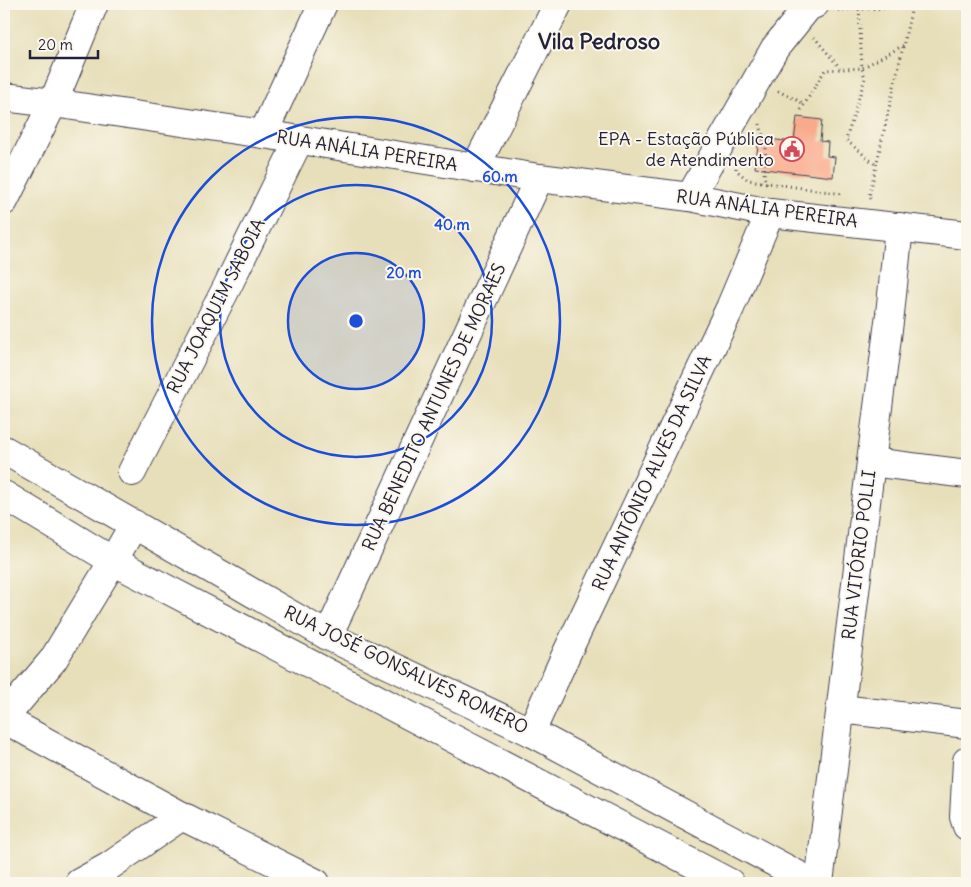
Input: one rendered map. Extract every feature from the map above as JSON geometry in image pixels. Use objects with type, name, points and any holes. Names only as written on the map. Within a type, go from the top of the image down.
[{"type":"street","points":[[4,202],[53,103],[94,4]]},
{"type":"street","points":[[263,134],[323,4]]},
{"type":"street","points":[[475,168],[558,4]]},
{"type":"street","points":[[690,197],[762,89],[775,48],[816,13]]},
{"type":"street","name":"RUA ANÁLIA PEREIRA","points":[[4,97],[263,134],[539,178],[690,197],[774,213],[967,235]]},
{"type":"street","name":"RUA JOAQUIM SABOIA","points":[[132,472],[227,287],[298,140]]},
{"type":"street","name":"RUA BENEDITO ANTUNES DE MORAES","points":[[328,636],[539,178]]},
{"type":"street","name":"RUA ANTÔNIO ALVES DA SILVA","points":[[531,732],[774,213]]},
{"type":"street","name":"RUA VITÓRIO POLLI","points":[[819,883],[900,227]]},
{"type":"street","name":"RUA JOSÉ GONSALVES ROMERO","points":[[4,450],[328,636],[531,732],[813,883]]},
{"type":"street","points":[[871,462],[967,474]]},
{"type":"street","name":"RUA JOSÉ GONSALVES ROMERO","points":[[4,495],[113,561],[694,875],[730,883]]},
{"type":"street","points":[[134,524],[53,660],[4,718],[182,816],[316,883]]},
{"type":"street","points":[[841,709],[967,724]]},
{"type":"street","points":[[967,761],[964,817],[967,826]]},
{"type":"street","points":[[79,883],[108,867],[182,816]]},
{"type":"street","points":[[694,875],[720,833]]},
{"type":"path","points":[[841,69],[816,13],[912,7],[868,197],[873,200]]},
{"type":"path","points":[[859,9],[862,68],[865,78],[846,140],[876,165]]},
{"type":"path","points":[[802,110],[825,70],[862,68],[904,44]]},
{"type":"path","points":[[774,213],[764,178],[766,148],[762,89],[805,104]]},
{"type":"path","points":[[734,163],[736,170],[748,180],[850,195]]},
{"type":"building","name":"EPA - Estação Pública de Atendimento","points":[[797,117],[822,120],[820,141],[828,142],[827,156],[835,157],[833,177],[755,168],[759,138],[794,142]]},
{"type":"place","name":"EPA - Estação Pública de Atendimento","points":[[792,149]]},
{"type":"district","name":"Vila Pedroso","points":[[599,41]]}]
